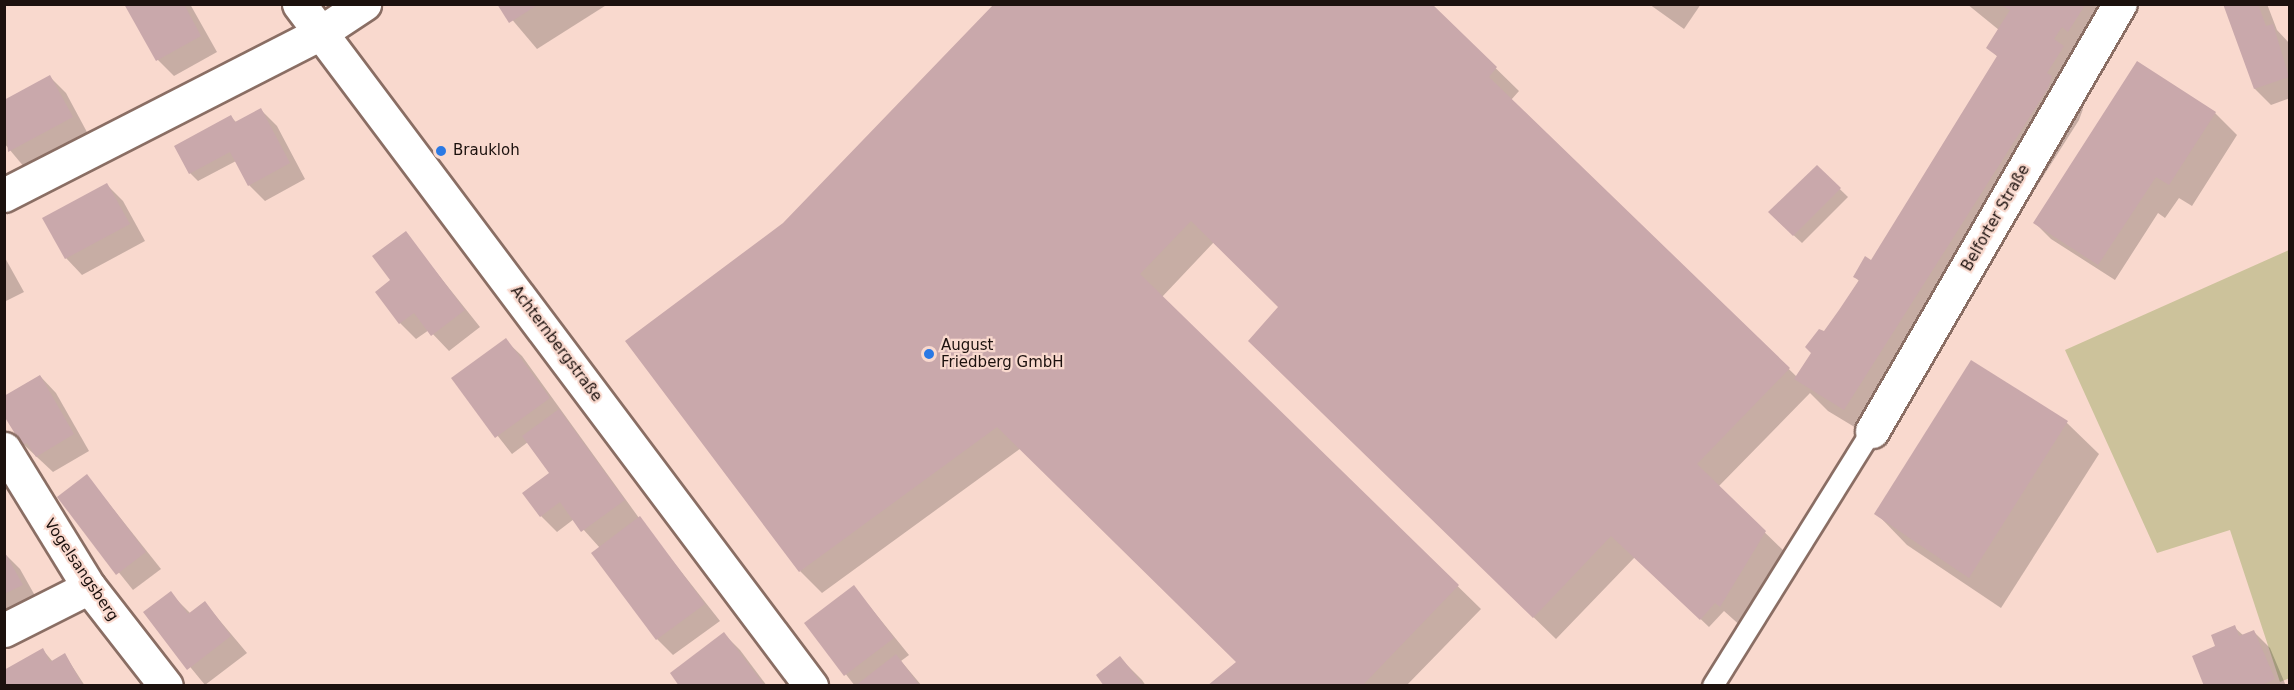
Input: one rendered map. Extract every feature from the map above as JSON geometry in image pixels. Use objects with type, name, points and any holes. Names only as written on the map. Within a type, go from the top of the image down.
[{"type":"street","name":"Achternbergstraße","points":[[299,4],[810,686]]},
{"type":"street","points":[[4,195],[320,33],[364,4]]},
{"type":"street","name":"Belforter Straße","points":[[1872,431],[2120,4]]},
{"type":"street","name":"Vogelsangsberg","points":[[4,449],[89,587],[166,686]]},
{"type":"street","points":[[4,630],[89,587]]},
{"type":"lane","points":[[1713,686],[1872,431]]},
{"type":"shaded area","points":[[2289,250],[2290,678],[2280,682],[2230,530],[2157,553],[2065,350]]},
{"type":"building","points":[[124,4],[184,4],[201,36],[156,61]]},
{"type":"building","points":[[497,4],[539,4],[509,23]]},
{"type":"building","name":"August Friedberg GmbH","points":[[994,4],[1432,4],[1497,67],[1489,77],[1790,368],[1697,464],[1766,531],[1720,607],[1715,603],[1700,620],[1611,536],[1533,618],[1248,341],[1278,307],[1191,221],[1140,274],[1459,585],[1362,686],[1207,686],[1236,662],[997,427],[799,572],[625,341],[783,223]]},
{"type":"building","points":[[2223,4],[2258,4],[2266,26],[2273,24],[2289,77],[2254,89]]},
{"type":"building","points":[[2000,5],[2085,5],[2068,32],[2062,27],[2054,39],[2064,46],[2047,73],[2052,76],[2048,88],[1844,410],[1794,379],[1811,353],[1805,347],[1819,329],[1824,331],[1859,280],[1853,277],[1865,256],[1871,260],[1997,56],[1986,48],[2010,10]]},
{"type":"building","points":[[2137,61],[2216,112],[2169,185],[2156,177],[2098,265],[2033,223]]},
{"type":"building","points":[[50,75],[73,117],[8,152],[4,100]]},
{"type":"building","points":[[261,108],[290,163],[248,186],[230,152],[189,174],[174,146],[231,115],[235,122]]},
{"type":"building","points":[[1817,165],[1841,188],[1793,236],[1768,212]]},
{"type":"building","points":[[107,183],[130,224],[65,259],[42,218]]},
{"type":"building","points":[[406,231],[465,310],[431,336],[414,313],[399,324],[375,292],[390,280],[372,256]]},
{"type":"building","points":[[506,338],[550,398],[495,438],[451,378]]},
{"type":"building","points":[[1971,360],[2068,421],[1969,578],[1874,514]]},
{"type":"building","points":[[40,375],[74,434],[36,457],[27,443],[22,445],[4,416],[4,396]]},
{"type":"building","points":[[559,409],[625,500],[581,532],[560,502],[540,517],[522,493],[549,473],[522,436]]},
{"type":"building","points":[[87,474],[146,552],[116,575],[57,497]]},
{"type":"building","points":[[640,516],[705,604],[656,640],[591,553]]},
{"type":"building","points":[[4,551],[23,585],[4,594]]},
{"type":"building","points":[[854,585],[894,638],[844,676],[804,623]]},
{"type":"building","points":[[171,591],[188,614],[205,601],[231,636],[187,670],[143,612]]},
{"type":"building","points":[[2235,625],[2239,636],[2254,630],[2275,679],[2260,686],[2204,686],[2192,656],[2215,646],[2211,635]]},
{"type":"building","points":[[724,632],[765,686],[679,686],[670,673]]},
{"type":"building","points":[[43,648],[50,662],[65,653],[83,686],[4,686],[4,670]]},
{"type":"building","points":[[896,654],[920,686],[855,686]]},
{"type":"building","points":[[1120,656],[1144,686],[1104,686],[1096,675]]},
{"type":"place","name":"Braukloh","points":[[441,151]]},
{"type":"place","name":"August Friedberg GmbH","points":[[929,354]]}]
